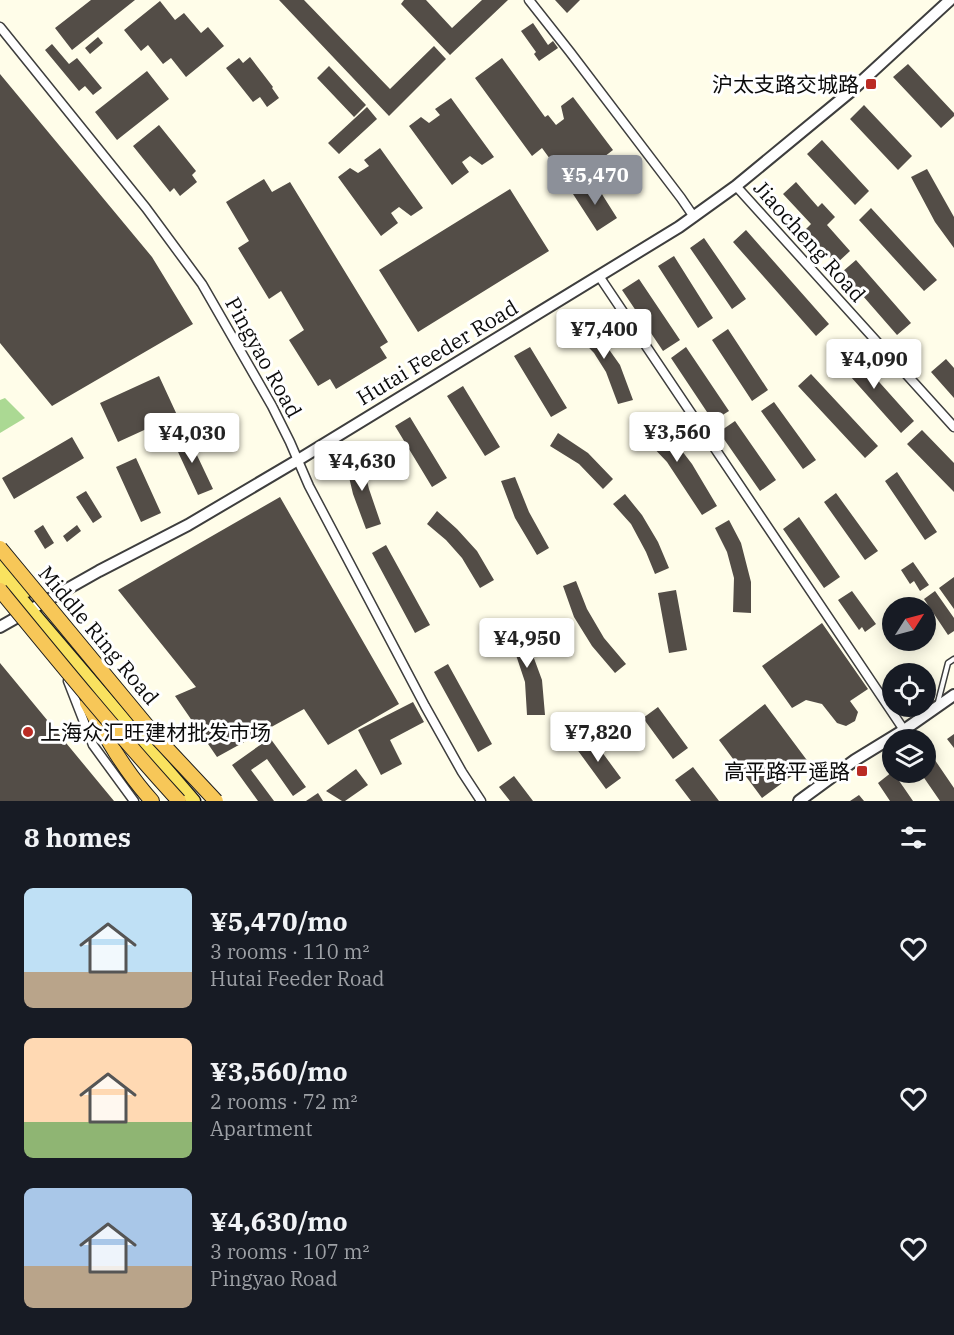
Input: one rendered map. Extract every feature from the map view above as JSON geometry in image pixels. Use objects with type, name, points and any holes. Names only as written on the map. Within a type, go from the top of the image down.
[{"type":"highway","name":"Middle Ring Road","points":[[0,548],[159,739],[216,801]]},
{"type":"highway","points":[[0,590],[104,716],[179,801]]},
{"type":"highway","points":[[87,703],[138,795],[152,801]]},
{"type":"main road","points":[[0,541],[39,605],[157,758],[194,801]]},
{"type":"main road","points":[[0,559],[208,801]]},
{"type":"main road","points":[[0,574],[39,605],[224,801]]},
{"type":"main road","points":[[0,599],[118,741],[172,801]]},
{"type":"main road","points":[[118,741],[157,758]]},
{"type":"street","points":[[529,0],[694,217]]},
{"type":"street","name":"Hutai Feeder Road","points":[[0,627],[188,525],[694,217],[736,186],[850,92],[950,0]]},
{"type":"street","name":"Pingyao Road","points":[[0,27],[146,208],[202,284],[264,391],[309,486],[425,706],[481,801]]},
{"type":"street","name":"Jiaocheng Road","points":[[736,186],[954,428]]},
{"type":"street","points":[[599,276],[903,729]]},
{"type":"street","points":[[68,681],[93,745],[138,795]]},
{"type":"street","points":[[905,729],[954,695]]},
{"type":"street","points":[[799,801],[882,743]]},
{"type":"lane","points":[[937,706],[948,663],[954,659]]},
{"type":"green space","points":[[5,398],[25,418],[0,433],[0,400]]},
{"type":"building","points":[[91,0],[135,0],[72,50],[55,28]]},
{"type":"building","points":[[279,0],[304,0],[390,89],[434,46],[446,59],[389,116]]},
{"type":"building","points":[[404,0],[426,0],[452,28],[482,0],[508,0],[450,55],[401,4]]},
{"type":"building","points":[[555,0],[580,0],[567,13]]},
{"type":"building","points":[[160,1],[175,20],[184,13],[201,33],[208,27],[224,46],[186,77],[171,58],[163,64],[148,45],[141,51],[124,30]]},
{"type":"building","points":[[533,23],[548,45],[553,41],[558,48],[539,61],[534,54],[536,52],[521,31]]},
{"type":"building","points":[[98,37],[103,43],[90,54],[85,48]]},
{"type":"building","points":[[52,44],[69,64],[77,58],[102,88],[93,95],[85,86],[79,91],[45,50]]},
{"type":"building","points":[[250,57],[279,98],[267,107],[260,97],[253,102],[226,68],[239,58],[243,63]]},
{"type":"building","points":[[502,58],[545,117],[548,115],[556,125],[564,119],[561,106],[573,97],[613,150],[600,160],[594,162],[591,158],[580,166],[583,175],[572,183],[569,179],[566,181],[542,148],[532,156],[475,78]]},
{"type":"building","points":[[908,64],[954,113],[954,116],[941,128],[893,77]]},
{"type":"building","points":[[329,66],[366,105],[354,117],[317,78]]},
{"type":"building","points":[[147,71],[169,99],[117,140],[95,112]]},
{"type":"building","points":[[0,74],[152,257],[193,324],[52,406],[0,343]]},
{"type":"building","points":[[451,98],[494,157],[482,165],[470,156],[462,162],[469,172],[452,185],[409,126],[421,117],[429,123],[440,115],[435,109]]},
{"type":"building","points":[[864,105],[912,156],[898,170],[850,119]]},
{"type":"building","points":[[367,107],[377,119],[339,154],[328,143]]},
{"type":"building","points":[[159,125],[196,171],[192,175],[197,182],[180,196],[174,188],[170,192],[133,146]]},
{"type":"building","points":[[822,140],[869,191],[855,205],[807,154]]},
{"type":"building","points":[[380,148],[423,208],[411,216],[399,207],[391,213],[398,223],[381,236],[338,177],[350,168],[358,173],[369,166],[364,160]]},
{"type":"building","points":[[927,169],[954,217],[954,248],[935,222],[911,177]]},
{"type":"building","points":[[264,179],[272,192],[290,182],[388,342],[380,347],[387,358],[336,389],[330,379],[318,386],[289,340],[304,330],[281,291],[269,299],[238,248],[249,241],[226,202]]},
{"type":"building","points":[[593,180],[617,218],[597,231],[573,194]]},
{"type":"building","points":[[796,182],[818,207],[822,203],[835,217],[827,225],[850,251],[836,264],[805,230],[811,224],[783,194]]},
{"type":"building","points":[[510,189],[549,251],[418,332],[379,270]]},
{"type":"building","points":[[871,208],[937,280],[924,291],[859,220]]},
{"type":"building","points":[[746,230],[829,324],[816,336],[733,242]]},
{"type":"building","points":[[704,238],[746,299],[732,309],[690,248]]},
{"type":"building","points":[[674,256],[713,318],[698,328],[658,266]]},
{"type":"building","points":[[856,260],[911,323],[897,335],[842,272]]},
{"type":"building","points":[[639,279],[680,340],[663,351],[622,290]]},
{"type":"building","points":[[581,317],[603,341],[620,365],[633,400],[618,404],[606,372],[594,353],[570,328]]},
{"type":"building","points":[[728,329],[768,390],[752,401],[712,340]]},
{"type":"building","points":[[847,346],[914,421],[901,433],[834,358]]},
{"type":"building","points":[[530,347],[567,408],[551,417],[514,356]]},
{"type":"building","points":[[686,347],[729,411],[713,421],[671,358]]},
{"type":"building","points":[[946,359],[954,368],[954,398],[931,372]]},
{"type":"building","points":[[811,374],[878,446],[865,458],[798,386]]},
{"type":"building","points":[[159,376],[177,415],[118,442],[100,403]]},
{"type":"building","points":[[463,386],[500,447],[485,456],[447,396]]},
{"type":"building","points":[[774,402],[816,460],[803,469],[761,411]]},
{"type":"building","points":[[646,414],[679,447],[717,506],[702,515],[667,462],[633,426]]},
{"type":"building","points":[[410,417],[447,478],[432,487],[395,426]]},
{"type":"building","points":[[735,421],[776,480],[760,491],[719,432]]},
{"type":"building","points":[[922,430],[954,463],[954,492],[907,444]]},
{"type":"building","points":[[186,432],[213,489],[198,495],[172,439]]},
{"type":"building","points":[[558,433],[588,453],[613,479],[603,489],[579,464],[550,446]]},
{"type":"building","points":[[72,437],[84,458],[14,499],[2,478]]},
{"type":"building","points":[[361,456],[381,524],[366,529],[353,494],[345,460]]},
{"type":"building","points":[[136,458],[161,513],[141,522],[116,467]]},
{"type":"building","points":[[897,472],[937,532],[925,540],[885,481]]},
{"type":"building","points":[[515,477],[529,512],[549,548],[537,555],[515,518],[501,481]]},
{"type":"building","points":[[86,491],[102,517],[93,523],[76,497]]},
{"type":"building","points":[[836,493],[878,551],[865,560],[824,502]]},
{"type":"building","points":[[625,494],[642,515],[658,542],[669,568],[655,574],[631,524],[613,504]]},
{"type":"building","points":[[280,497],[399,704],[328,745],[304,709],[217,757],[175,696],[196,687],[118,590]]},
{"type":"building","points":[[437,511],[477,551],[494,580],[480,588],[462,558],[427,524]]},
{"type":"building","points":[[799,517],[840,577],[824,588],[783,529]]},
{"type":"building","points":[[729,520],[741,543],[751,582],[751,613],[733,612],[734,578],[727,552],[715,528]]},
{"type":"building","points":[[43,525],[54,543],[45,549],[34,531]]},
{"type":"building","points":[[77,525],[81,531],[67,542],[63,536]]},
{"type":"building","points":[[386,545],[430,625],[415,633],[372,553]]},
{"type":"building","points":[[913,562],[929,585],[920,591],[914,581],[910,584],[901,570]]},
{"type":"building","points":[[954,577],[954,609],[939,588]]},
{"type":"building","points":[[576,581],[587,609],[604,638],[626,664],[615,673],[592,646],[574,617],[563,586]]},
{"type":"building","points":[[676,590],[687,650],[669,653],[658,593]]},
{"type":"building","points":[[852,591],[876,624],[865,632],[862,627],[859,630],[838,600]]},
{"type":"building","points":[[935,591],[954,618],[954,631],[948,635],[936,617],[936,597],[927,597]]},
{"type":"building","points":[[513,618],[528,642],[542,680],[545,715],[527,715],[525,682],[515,652],[501,626]]},
{"type":"building","points":[[822,623],[868,689],[850,701],[858,712],[855,721],[846,726],[837,723],[822,704],[806,700],[792,708],[762,666]]},
{"type":"building","name":"上海众汇旺建材批发市场","points":[[0,663],[114,801],[0,801]]},
{"type":"building","points":[[448,664],[492,744],[478,752],[434,672]]},
{"type":"building","points":[[413,702],[424,722],[390,740],[402,764],[381,775],[358,730]]},
{"type":"building","points":[[765,704],[809,763],[762,798],[719,740]]},
{"type":"building","points":[[658,707],[688,748],[673,759],[643,718]]},
{"type":"building","points":[[954,734],[954,748],[947,739]]},
{"type":"building","points":[[591,737],[621,778],[606,789],[576,748]]},
{"type":"building","points":[[270,738],[306,787],[293,796],[267,759],[251,770],[274,801],[258,801],[232,765]]},
{"type":"building","points":[[936,762],[954,788],[954,801],[940,801],[928,783],[936,783]]},
{"type":"building","points":[[693,767],[719,801],[691,801],[675,780]]},
{"type":"building","points":[[356,769],[368,785],[345,801],[326,791]]},
{"type":"building","points":[[514,776],[533,801],[510,801],[499,787]]},
{"type":"building","points":[[882,780],[882,783],[901,783],[913,801],[890,801],[878,783]]},
{"type":"building","points":[[318,793],[323,801],[306,801]]},
{"type":"building","points":[[859,795],[864,801],[850,801]]},
{"type":"place","name":"沪太支路交城路","points":[[871,84]]},
{"type":"place","name":"上海众汇旺建材批发市场","points":[[28,732]]},
{"type":"place","name":"高平路平遥路","points":[[862,771]]}]
